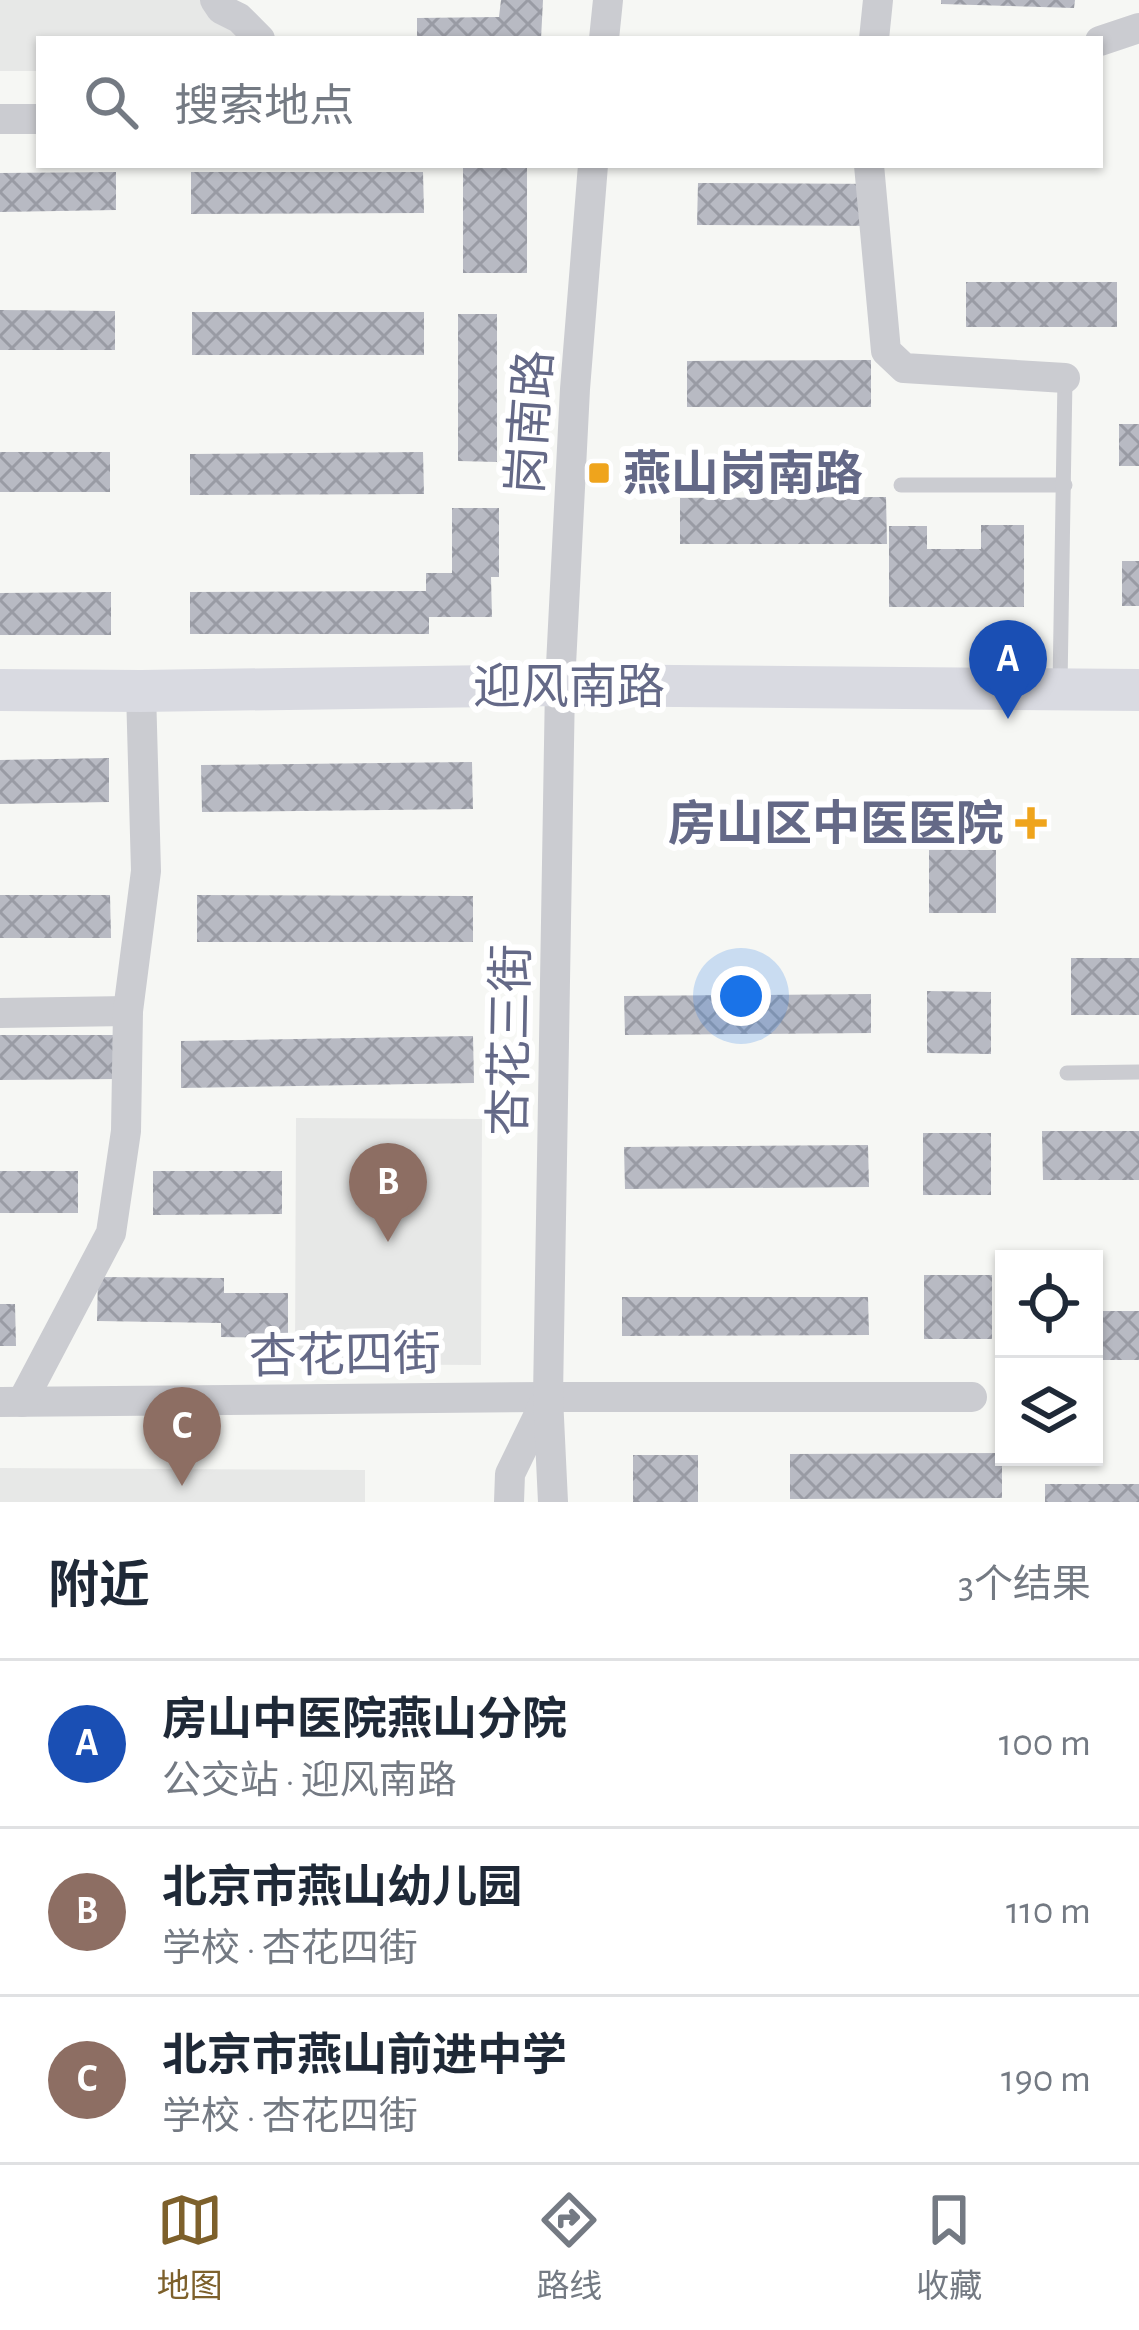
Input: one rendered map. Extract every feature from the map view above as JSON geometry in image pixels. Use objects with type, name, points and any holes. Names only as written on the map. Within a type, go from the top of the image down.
[{"type":"street","points":[[215,0],[257,36]]},
{"type":"street","points":[[604,36],[608,0]]},
{"type":"street","points":[[874,36],[878,0]]},
{"type":"street","points":[[1103,40],[1139,28]]},
{"type":"street","points":[[0,119],[36,119]]},
{"type":"street","name":"岗南路","points":[[560,685],[574,407],[593,168]]},
{"type":"street","points":[[869,168],[886,351],[904,368],[1065,378]]},
{"type":"street","name":"迎风南路","points":[[0,690],[560,685],[1139,690]]},
{"type":"street","name":"杏花三街","points":[[554,1502],[548,1397],[560,685]]},
{"type":"street","points":[[11,1402],[111,1233],[127,1131],[128,1011],[146,871],[141,691]]},
{"type":"street","points":[[0,1013],[128,1011]]},
{"type":"street","name":"杏花三街","points":[[509,1502],[510,1474],[548,1397]]},
{"type":"street","name":"杏花四街","points":[[11,1402],[972,1397]]},
{"type":"lane","points":[[1060,689],[1065,378]]},
{"type":"lane","points":[[901,485],[1065,484]]},
{"type":"lane","points":[[1066,1073],[1139,1072]]},
{"type":"shaded area","points":[[0,0],[216,0],[238,36],[36,36],[36,71],[0,71]]},
{"type":"shaded area","points":[[296,1118],[482,1119],[481,1365],[295,1364]]},
{"type":"shaded area","points":[[0,1468],[365,1470],[365,1502],[0,1502]]},
{"type":"building","points":[[501,0],[543,0],[541,36],[417,36],[417,18],[499,17]]},
{"type":"building","points":[[941,0],[1075,0],[1074,8],[941,4]]},
{"type":"building","points":[[463,168],[527,168],[527,273],[463,273]]},
{"type":"building","points":[[116,172],[116,210],[0,212],[0,173]]},
{"type":"building","points":[[191,172],[423,172],[424,213],[191,214]]},
{"type":"building","points":[[698,183],[885,184],[884,226],[697,225]]},
{"type":"building","points":[[966,282],[1117,282],[1117,327],[966,327]]},
{"type":"building","points":[[0,310],[115,311],[115,350],[0,350]]},
{"type":"building","points":[[192,312],[424,312],[424,355],[192,355]]},
{"type":"building","points":[[458,314],[497,314],[497,462],[458,461]]},
{"type":"building","points":[[871,360],[871,407],[687,407],[687,361]]},
{"type":"building","points":[[1119,424],[1139,424],[1139,466],[1119,466]]},
{"type":"building","points":[[0,452],[110,452],[110,492],[0,492]]},
{"type":"building","points":[[423,452],[424,494],[190,495],[190,454]]},
{"type":"building","points":[[886,497],[887,544],[680,544],[680,498]]},
{"type":"building","points":[[452,508],[499,508],[499,577],[491,577],[492,617],[429,617],[429,634],[190,634],[190,592],[426,591],[426,573],[452,573]]},
{"type":"building","points":[[981,525],[1024,525],[1024,607],[889,607],[889,526],[927,526],[927,549],[981,549]]},
{"type":"building","points":[[1122,561],[1139,561],[1139,606],[1122,606]]},
{"type":"building","points":[[111,592],[111,635],[0,635],[0,593]]},
{"type":"building","points":[[109,758],[109,802],[0,804],[0,760]]},
{"type":"building","points":[[472,762],[473,809],[202,812],[201,765]]},
{"type":"building","points":[[929,850],[996,850],[996,913],[929,913]]},
{"type":"building","points":[[0,895],[110,895],[111,938],[0,938]]},
{"type":"building","points":[[197,895],[473,896],[473,942],[197,942]]},
{"type":"building","points":[[1071,958],[1139,958],[1139,1015],[1071,1015]]},
{"type":"building","points":[[927,991],[991,992],[991,1054],[927,1053]]},
{"type":"building","points":[[871,994],[871,1033],[625,1035],[624,996]]},
{"type":"building","points":[[0,1035],[119,1035],[119,1079],[0,1080]]},
{"type":"building","points":[[473,1036],[474,1083],[181,1088],[181,1041]]},
{"type":"building","points":[[1042,1131],[1139,1131],[1139,1180],[1043,1180]]},
{"type":"building","points":[[923,1133],[991,1133],[991,1195],[923,1195]]},
{"type":"building","points":[[868,1145],[869,1187],[625,1189],[624,1147]]},
{"type":"building","points":[[0,1171],[78,1171],[78,1213],[0,1213]]},
{"type":"building","points":[[153,1171],[282,1171],[282,1214],[153,1215]]},
{"type":"building","points":[[924,1275],[992,1275],[992,1339],[924,1339]]},
{"type":"building","points":[[98,1277],[224,1278],[224,1293],[288,1293],[288,1338],[221,1337],[221,1323],[97,1321]]},
{"type":"building","points":[[622,1297],[868,1297],[869,1335],[622,1336]]},
{"type":"building","points":[[0,1304],[15,1304],[16,1346],[0,1346]]},
{"type":"building","points":[[1103,1311],[1139,1311],[1139,1360],[1103,1360]]},
{"type":"building","points":[[995,1453],[995,1466],[1002,1466],[1002,1498],[790,1499],[790,1454]]},
{"type":"building","points":[[633,1455],[698,1455],[698,1502],[633,1502]]},
{"type":"building","points":[[1045,1484],[1139,1484],[1139,1502],[1045,1502]]},
{"type":"place","name":"燕山岗南路","points":[[599,473]]},
{"type":"place","name":"房山中医院燕山分院","points":[[1008,719]]},
{"type":"place","name":"房山区中医医院","points":[[1031,823]]},
{"type":"place","name":"北京市燕山幼儿园","points":[[388,1242]]},
{"type":"place","name":"北京市燕山前进中学","points":[[182,1486]]}]
